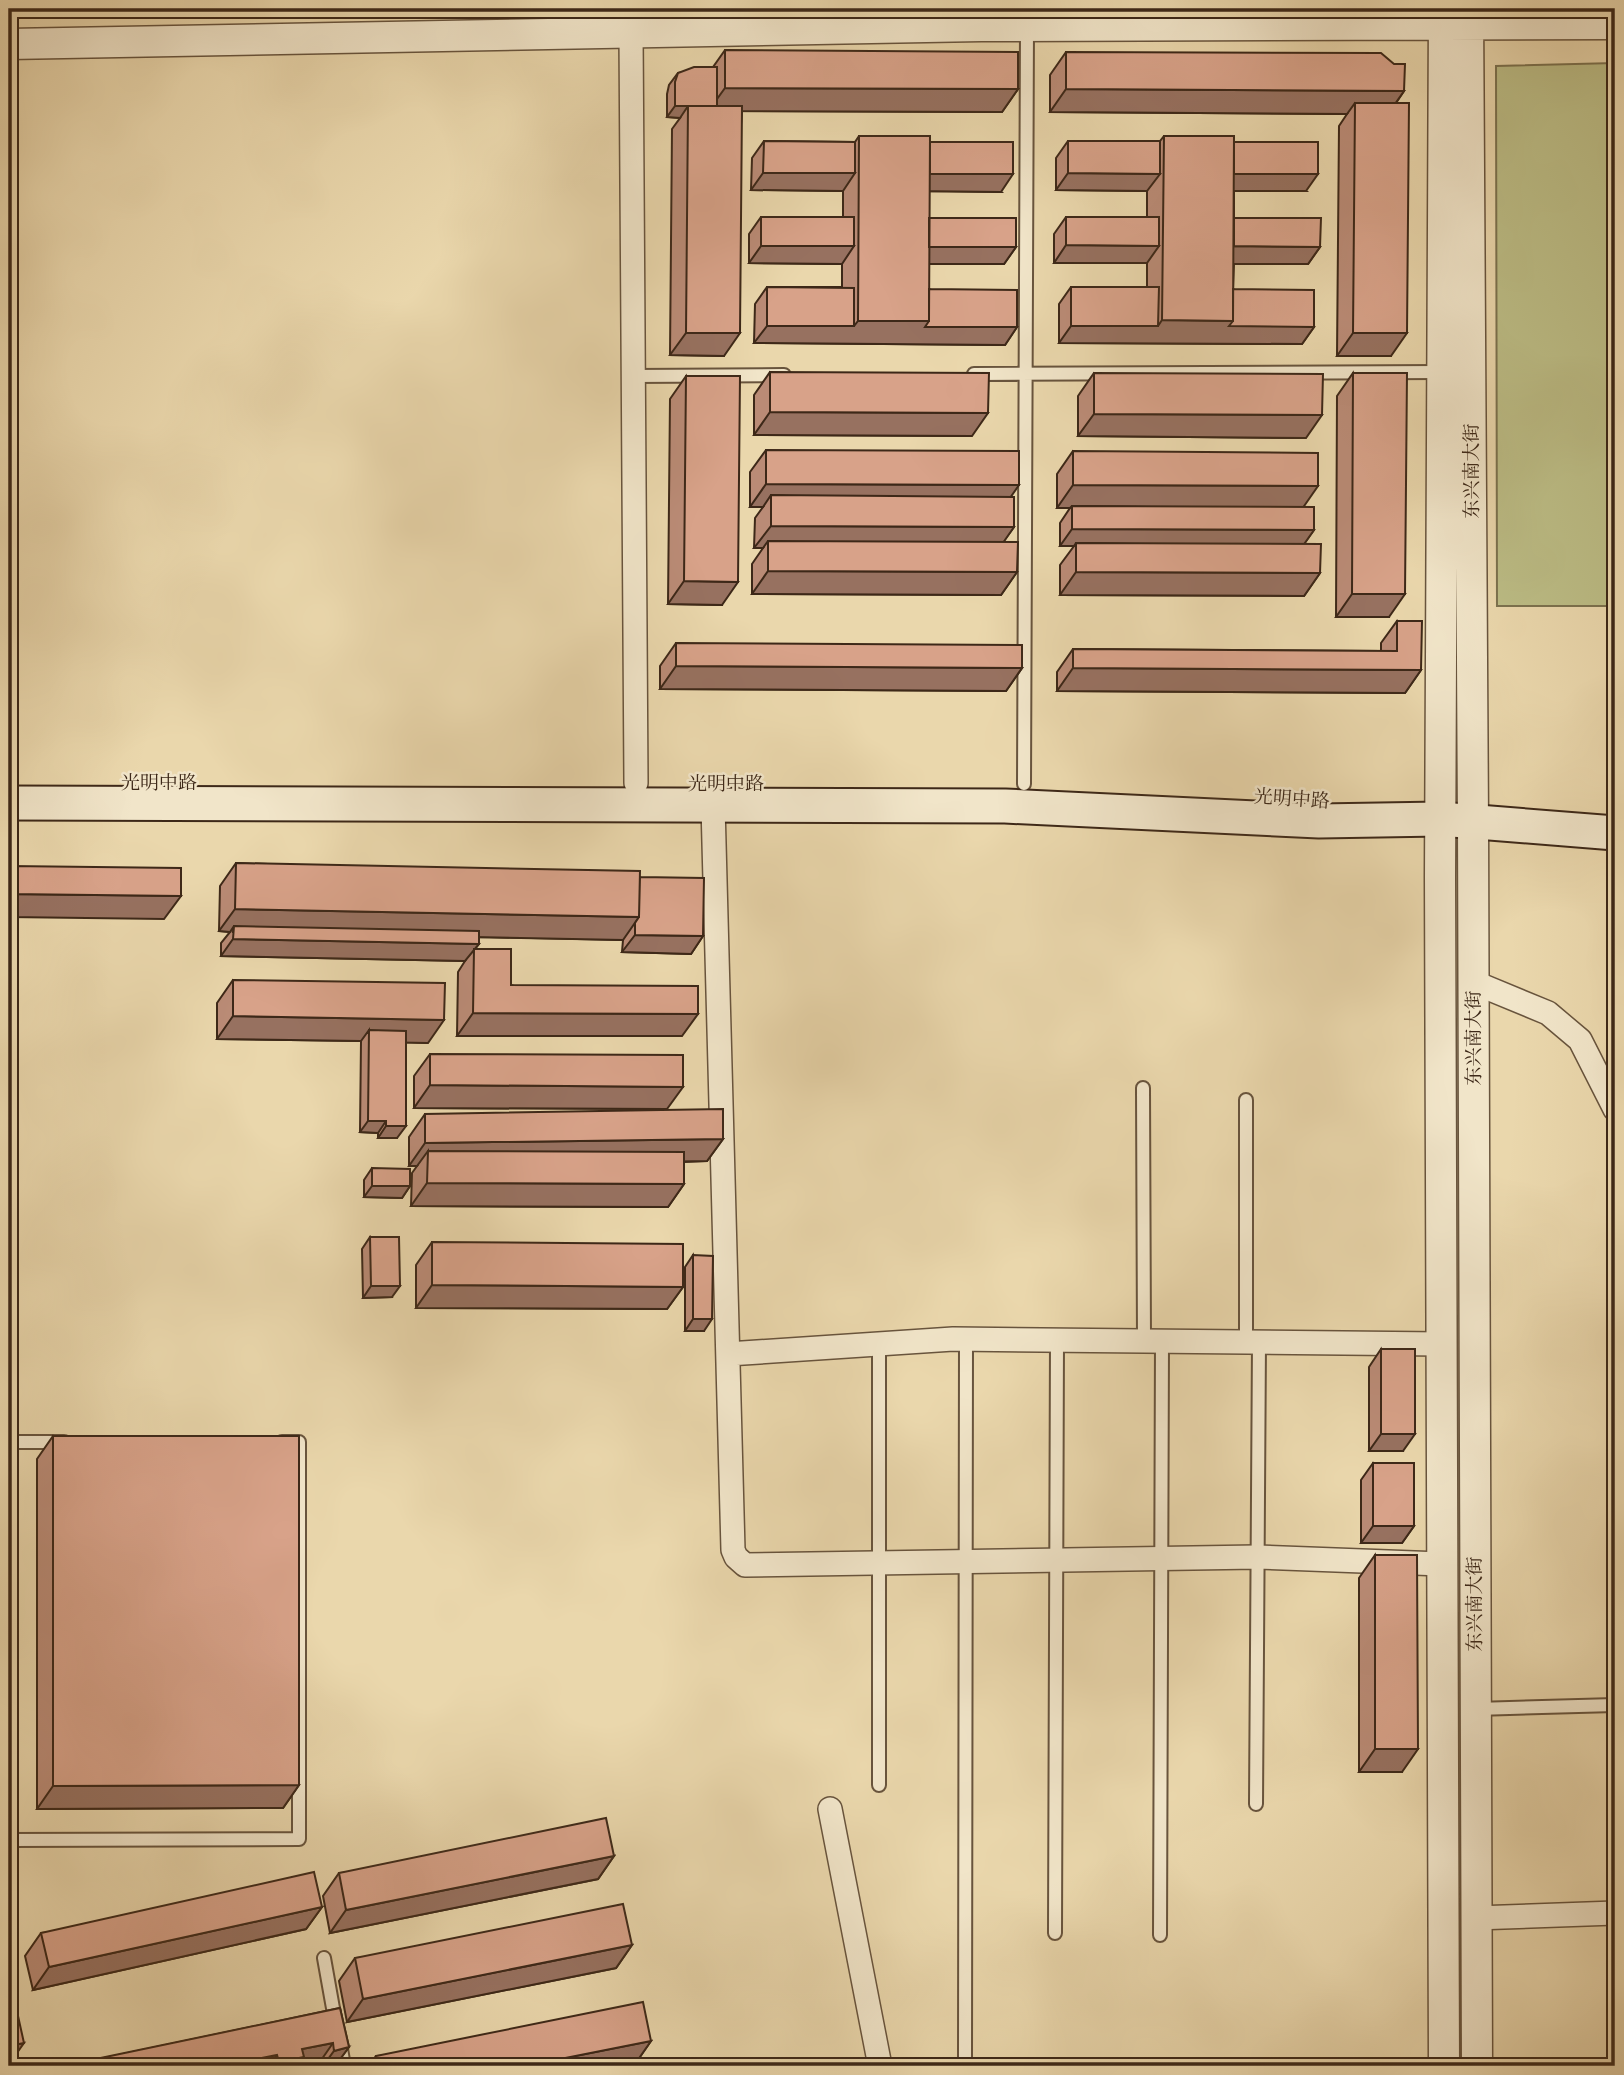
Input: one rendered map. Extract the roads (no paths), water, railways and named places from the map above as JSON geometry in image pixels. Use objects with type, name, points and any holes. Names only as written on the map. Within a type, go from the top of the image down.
[{"type":"main road","name":"光明中路","points":[[9,780],[1024,784],[1321,798],[1440,820]]},
{"type":"main road","name":"光明中路","points":[[9,803],[1005,806],[1320,821],[1440,820],[1615,833]]},
{"type":"street","points":[[9,44],[1456,17],[1615,24]]},
{"type":"street","name":"东兴南大街","points":[[1444,2066],[1440,820],[1443,372],[1456,17]]},
{"type":"street","name":"东兴南大街","points":[[1456,17],[1473,822],[1476,2066]]},
{"type":"street","points":[[631,33],[636,783]]},
{"type":"street","points":[[713,806],[733,1550],[736,1557],[745,1565],[1258,1558],[1441,1564]]},
{"type":"street","points":[[1473,982],[1548,1013],[1580,1040],[1615,1109]]},
{"type":"street","points":[[727,1354],[965,1339],[1441,1343]]},
{"type":"street","points":[[830,1810],[880,2066]]},
{"type":"street","points":[[1475,1917],[1615,1913]]},
{"type":"lane","points":[[1024,784],[1027,26]]},
{"type":"lane","points":[[958,374],[1443,372]]},
{"type":"lane","points":[[633,376],[796,375]]},
{"type":"lane","points":[[1143,1088],[1160,1559],[1160,1935]]},
{"type":"lane","points":[[1246,1100],[1258,1558],[1256,1804]]},
{"type":"lane","points":[[965,1339],[965,2060]]},
{"type":"lane","points":[[1055,1933],[1057,1340]]},
{"type":"lane","points":[[879,1344],[879,1785]]},
{"type":"lane","points":[[9,1840],[299,1839],[299,1441],[271,1442]]},
{"type":"lane","points":[[9,1442],[78,1442]]},
{"type":"lane","points":[[1475,1709],[1615,1705]]},
{"type":"lane","points":[[324,1958],[344,2066]]}]
